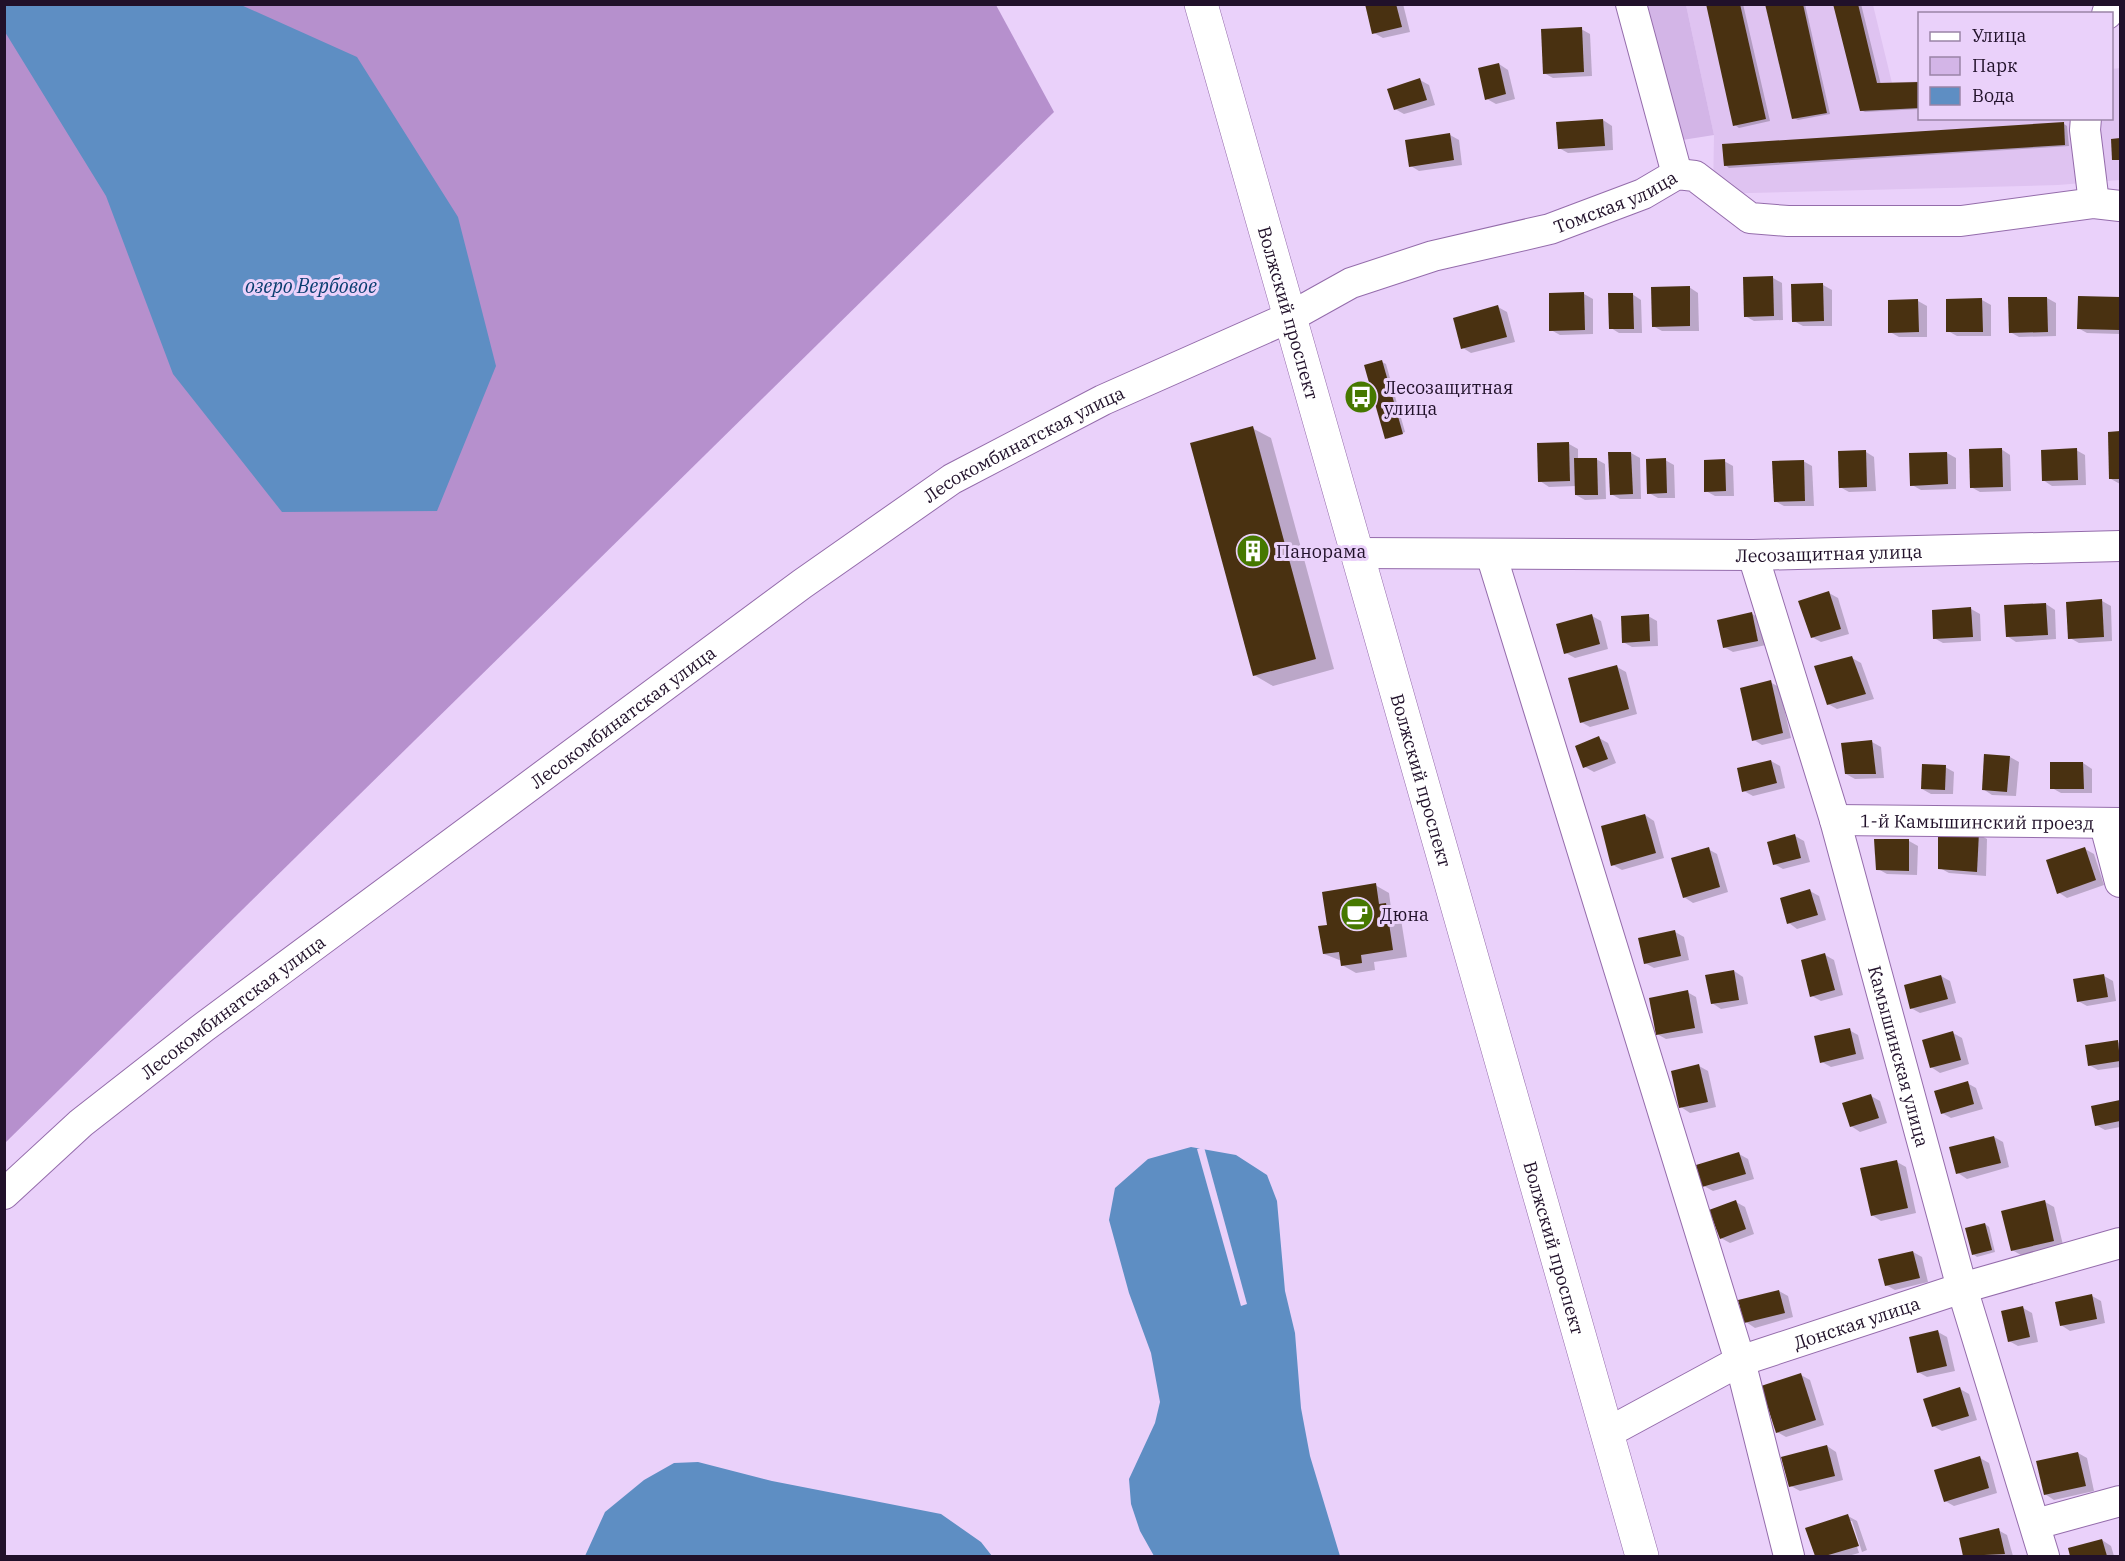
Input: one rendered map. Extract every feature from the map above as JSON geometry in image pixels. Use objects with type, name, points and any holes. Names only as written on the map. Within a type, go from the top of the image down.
[{"type":"main road","name":"Волжский проспект","points":[[1201,4],[1642,1557]]},
{"type":"street","points":[[1631,4],[1677,174]]},
{"type":"street","points":[[2086,120],[2085,130],[2108,205]]},
{"type":"street","name":"Томская улица","points":[[1290,317],[1351,283],[1433,256],[1550,229],[1643,194],[1677,174],[1695,176],[1750,218],[1788,222],[1961,221],[2108,205]]},
{"type":"street","name":"Лесокомбинатская улица","points":[[4,1194],[81,1123],[204,1027],[802,584],[952,479],[1103,400],[1290,317]]},
{"type":"street","name":"Лесозащитная улица","points":[[1357,553],[1753,555],[2121,546]]},
{"type":"street","points":[[1491,554],[1740,1361],[1789,1557]]},
{"type":"street","name":"Камышинская улица","points":[[1753,555],[1835,820],[1962,1288],[2036,1524],[2044,1557]]},
{"type":"street","name":"1-й Камышинский проезд","points":[[1835,820],[2113,824]]},
{"type":"street","points":[[2113,824],[2121,882]]},
{"type":"street","name":"Донская улица","points":[[1607,1433],[1740,1361],[1962,1288],[2121,1243]]},
{"type":"street","points":[[2036,1524],[2121,1501]]},
{"type":"shaded area","points":[[5,5],[996,5],[1054,112],[5,1143]]},
{"type":"shaded area","points":[[1686,5],[1873,5],[1892,83],[1918,81],[1918,120],[2113,120],[2113,69],[2120,68],[2120,180],[2058,185],[1713,194],[1714,135]]},
{"type":"green space","points":[[1635,5],[1686,5],[1714,135],[1676,141]]},
{"type":"water","name":"озеро Вербовое","points":[[5,4],[241,5],[357,57],[458,217],[496,366],[437,511],[282,512],[173,374],[106,196],[5,32]]},
{"type":"water","points":[[1191,1147],[1236,1155],[1267,1175],[1277,1201],[1285,1291],[1295,1333],[1301,1408],[1310,1456],[1340,1556],[1154,1556],[1140,1531],[1131,1504],[1129,1479],[1155,1423],[1160,1402],[1151,1353],[1129,1293],[1109,1220],[1115,1188],[1148,1159]]},
{"type":"water","points":[[698,1462],[772,1481],[941,1514],[981,1542],[992,1556],[585,1556],[605,1512],[644,1480],[674,1463]]},
{"type":"pier","points":[[1204,1147],[1247,1304],[1241,1306],[1197,1149]]},
{"type":"building","points":[[1365,4],[1396,4],[1402,27],[1372,34]]},
{"type":"building","points":[[1706,4],[1740,4],[1766,119],[1733,126]]},
{"type":"building","points":[[1765,4],[1803,4],[1827,113],[1792,119]]},
{"type":"building","points":[[1833,4],[1858,4],[1877,83],[1918,82],[1918,108],[1860,111]]},
{"type":"building","points":[[1582,27],[1584,72],[1543,74],[1541,29]]},
{"type":"building","points":[[1499,63],[1506,94],[1485,100],[1478,68]]},
{"type":"building","points":[[1420,78],[1427,100],[1394,110],[1387,89]]},
{"type":"building","points":[[1603,119],[1605,146],[1558,149],[1556,122]]},
{"type":"building","points":[[2064,122],[2065,145],[1724,166],[1722,144]]},
{"type":"building","points":[[1450,133],[1454,160],[1409,167],[1405,140]]},
{"type":"building","points":[[2120,138],[2120,160],[2112,160],[2111,139]]},
{"type":"building","points":[[1773,276],[1774,316],[1744,317],[1743,277]]},
{"type":"building","points":[[1823,283],[1824,321],[1792,322],[1791,284]]},
{"type":"building","points":[[1690,286],[1690,326],[1652,327],[1651,287]]},
{"type":"building","points":[[1584,292],[1585,330],[1549,331],[1549,293]]},
{"type":"building","points":[[1608,293],[1633,293],[1634,329],[1609,329]]},
{"type":"building","points":[[2078,296],[2120,297],[2119,330],[2077,329]]},
{"type":"building","points":[[2008,297],[2047,297],[2048,332],[2009,333]]},
{"type":"building","points":[[1982,298],[1983,332],[1946,332],[1946,299]]},
{"type":"building","points":[[1918,299],[1919,332],[1888,333],[1888,300]]},
{"type":"building","points":[[1498,305],[1507,337],[1461,349],[1453,318]]},
{"type":"building","points":[[1382,360],[1403,434],[1385,439],[1364,365]]},
{"type":"building","name":"Панорама","points":[[1253,426],[1316,659],[1253,676],[1190,443]]},
{"type":"building","points":[[2120,431],[2120,479],[2109,479],[2108,432]]},
{"type":"building","points":[[1569,442],[1570,481],[1538,482],[1537,443]]},
{"type":"building","points":[[2002,448],[2003,487],[1970,488],[1969,449]]},
{"type":"building","points":[[2077,448],[2078,480],[2042,481],[2041,450]]},
{"type":"building","points":[[1866,450],[1867,487],[1839,488],[1838,451]]},
{"type":"building","points":[[1608,452],[1631,452],[1633,494],[1610,495]]},
{"type":"building","points":[[1947,452],[1948,484],[1910,486],[1909,453]]},
{"type":"building","points":[[1574,458],[1597,458],[1598,495],[1575,495]]},
{"type":"building","points":[[1666,458],[1667,493],[1647,494],[1646,459]]},
{"type":"building","points":[[1725,459],[1726,491],[1704,492],[1704,460]]},
{"type":"building","points":[[1804,460],[1805,501],[1774,502],[1772,461]]},
{"type":"building","points":[[1829,591],[1841,629],[1811,638],[1798,601]]},
{"type":"building","points":[[2102,599],[2104,637],[2068,639],[2066,602]]},
{"type":"building","points":[[2046,603],[2048,635],[2006,637],[2004,605]]},
{"type":"building","points":[[1971,607],[1973,637],[1933,639],[1932,610]]},
{"type":"building","points":[[1752,612],[1758,641],[1723,648],[1717,620]]},
{"type":"building","points":[[1592,614],[1600,644],[1564,654],[1556,624]]},
{"type":"building","points":[[1649,614],[1650,641],[1622,643],[1621,616]]},
{"type":"building","points":[[1852,656],[1866,694],[1827,705],[1814,666]]},
{"type":"building","points":[[1617,665],[1629,709],[1580,723],[1568,678]]},
{"type":"building","points":[[1771,680],[1783,733],[1752,741],[1740,688]]},
{"type":"building","points":[[1599,736],[1608,759],[1583,768],[1575,746]]},
{"type":"building","points":[[1872,740],[1876,774],[1845,774],[1841,743]]},
{"type":"building","points":[[1984,754],[2010,756],[2007,792],[1982,790]]},
{"type":"building","points":[[1771,760],[1777,783],[1742,792],[1737,768]]},
{"type":"building","points":[[2050,762],[2083,762],[2084,789],[2050,789]]},
{"type":"building","points":[[1922,764],[1946,765],[1945,790],[1921,789]]},
{"type":"building","points":[[1645,814],[1656,853],[1611,866],[1601,826]]},
{"type":"building","points":[[1938,831],[1979,832],[1977,872],[1938,869]]},
{"type":"building","points":[[1795,834],[1801,858],[1773,865],[1767,842]]},
{"type":"building","points":[[1874,839],[1909,839],[1909,871],[1876,870]]},
{"type":"building","points":[[1709,847],[1720,887],[1683,898],[1671,858]]},
{"type":"building","points":[[2085,847],[2096,880],[2057,894],[2046,860]]},
{"type":"building","name":"Дюна","points":[[1376,883],[1379,904],[1386,903],[1393,950],[1361,955],[1362,963],[1341,966],[1339,952],[1323,954],[1318,926],[1327,925],[1322,892]]},
{"type":"building","points":[[1810,889],[1818,915],[1787,924],[1780,898]]},
{"type":"building","points":[[1675,930],[1681,956],[1644,964],[1638,938]]},
{"type":"building","points":[[1825,953],[1835,990],[1810,997],[1801,960]]},
{"type":"building","points":[[1734,970],[1739,1000],[1711,1004],[1705,975]]},
{"type":"building","points":[[2104,974],[2108,997],[2077,1002],[2073,979]]},
{"type":"building","points":[[1941,975],[1948,999],[1910,1009],[1904,985]]},
{"type":"building","points":[[1688,990],[1695,1028],[1656,1035],[1649,998]]},
{"type":"building","points":[[1850,1028],[1856,1054],[1820,1063],[1814,1036]]},
{"type":"building","points":[[1953,1031],[1961,1060],[1930,1068],[1922,1040]]},
{"type":"building","points":[[2118,1040],[2120,1061],[2088,1066],[2085,1045]]},
{"type":"building","points":[[1699,1064],[1708,1102],[1679,1108],[1671,1071]]},
{"type":"building","points":[[1968,1081],[1974,1104],[1941,1114],[1934,1091]]},
{"type":"building","points":[[1871,1094],[1879,1118],[1850,1127],[1842,1103]]},
{"type":"building","points":[[2120,1100],[2120,1121],[2095,1126],[2091,1106]]},
{"type":"building","points":[[1994,1136],[2001,1163],[1956,1174],[1949,1147]]},
{"type":"building","points":[[1739,1152],[1746,1174],[1702,1187],[1696,1165]]},
{"type":"building","points":[[1897,1160],[1908,1208],[1871,1216],[1860,1168]]},
{"type":"building","points":[[1736,1200],[1746,1229],[1720,1239],[1709,1210]]},
{"type":"building","points":[[2045,1200],[2054,1241],[2011,1251],[2001,1211]]},
{"type":"building","points":[[1985,1223],[1992,1250],[1972,1255],[1965,1228]]},
{"type":"building","points":[[1913,1251],[1920,1278],[1885,1286],[1878,1259]]},
{"type":"building","points":[[1779,1290],[1785,1313],[1744,1323],[1738,1300]]},
{"type":"building","points":[[2092,1294],[2097,1319],[2060,1326],[2055,1302]]},
{"type":"building","points":[[2023,1306],[2030,1337],[2008,1342],[2001,1311]]},
{"type":"building","points":[[1938,1330],[1947,1366],[1917,1373],[1909,1337]]},
{"type":"building","points":[[1801,1373],[1816,1420],[1776,1433],[1761,1386]]},
{"type":"building","points":[[1960,1387],[1969,1416],[1932,1427],[1923,1399]]},
{"type":"building","points":[[1827,1445],[1835,1476],[1789,1487],[1781,1457]]},
{"type":"building","points":[[2078,1452],[2086,1486],[2044,1495],[2036,1461]]},
{"type":"building","points":[[1980,1456],[1989,1488],[1944,1502],[1934,1470]]},
{"type":"building","points":[[1848,1514],[1859,1546],[1825,1556],[1815,1556],[1805,1528]]},
{"type":"building","points":[[1999,1528],[2005,1554],[1963,1556],[1959,1538]]},
{"type":"building","points":[[2102,1539],[2107,1556],[2070,1556],[2068,1548]]},
{"type":"place","name":"Лесозащитная улица","points":[[1361,397]]},
{"type":"place","name":"Панорама","points":[[1253,551]]},
{"type":"place","name":"Дюна","points":[[1357,914]]}]
